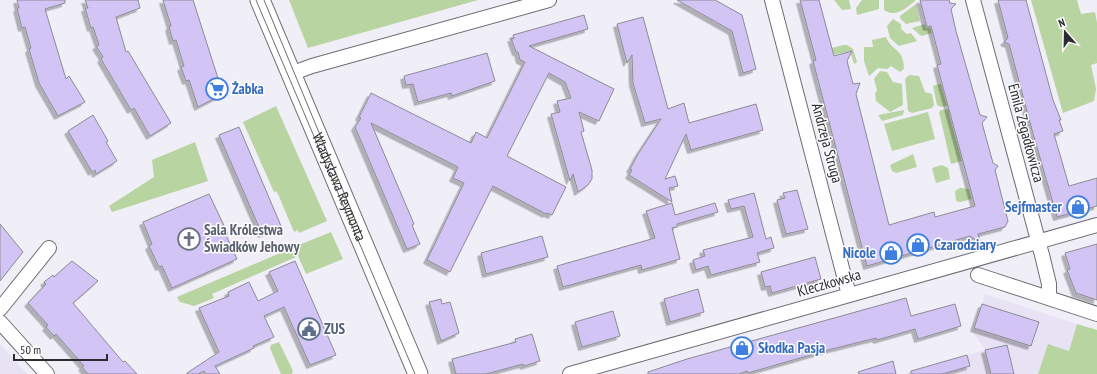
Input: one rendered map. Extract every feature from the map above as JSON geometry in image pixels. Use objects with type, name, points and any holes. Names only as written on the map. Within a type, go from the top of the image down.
[{"type":"main road","name":"Władysława Reymonta","points":[[260,0],[418,374]]},
{"type":"street","points":[[290,74],[318,64],[549,0]]},
{"type":"street","name":"Andrzeja Struga","points":[[772,0],[849,295]]},
{"type":"street","name":"Emila Zegadłowicza","points":[[973,0],[1049,284],[1049,298]]},
{"type":"street","name":"Kleczkowska","points":[[570,374],[1038,243],[1097,225]]},
{"type":"street","points":[[0,309],[49,248]]},
{"type":"street","points":[[978,275],[1097,314]]},
{"type":"street","points":[[0,322],[47,374]]},
{"type":"shaded area","points":[[985,294],[1077,324],[1069,351],[1048,344],[1038,374],[927,374],[928,366],[985,350],[973,332]]},
{"type":"shaded area","points":[[0,344],[27,374],[0,374]]},
{"type":"green space","points":[[289,0],[478,0],[308,48]]},
{"type":"green space","points":[[834,0],[849,0],[851,9],[842,10]]},
{"type":"green space","points":[[862,0],[879,0],[879,9],[857,15],[856,8]]},
{"type":"green space","points":[[884,0],[915,1],[901,11],[893,13],[884,10]]},
{"type":"green space","points":[[1031,0],[1077,0],[1081,14],[1095,12],[1097,23],[1097,63],[1091,65],[1096,89],[1094,101],[1063,113]]},
{"type":"green space","points":[[916,4],[920,21],[906,24],[900,16]]},
{"type":"green space","points":[[893,19],[901,24],[901,29],[907,34],[911,33],[917,41],[899,46],[890,38],[887,26]]},
{"type":"green space","points":[[925,24],[926,28],[930,27],[932,33],[921,36],[912,28]]},
{"type":"green space","points":[[886,37],[888,42],[900,53],[904,69],[900,72],[891,66],[887,69],[878,68],[869,76],[864,61],[864,47],[873,47],[872,40]]},
{"type":"green space","points":[[847,45],[853,49],[857,62],[854,64],[850,51],[834,55],[832,48]]},
{"type":"green space","points":[[880,71],[887,72],[893,82],[902,84],[903,105],[890,112],[876,101],[875,94],[877,90],[874,79]]},
{"type":"green space","points":[[909,75],[919,76],[925,92],[932,94],[934,105],[932,108],[912,113],[908,111],[905,79]]},
{"type":"green space","points":[[941,84],[946,102],[950,101],[951,105],[941,107],[937,105],[933,86]]},
{"type":"green space","points":[[276,106],[327,221],[299,233],[298,230],[294,232],[278,194],[276,191],[274,192],[243,122]]},
{"type":"green space","points":[[952,109],[953,113],[949,114],[962,161],[951,164],[939,112],[941,110]]},
{"type":"green space","points":[[904,110],[903,115],[882,121],[878,115]]},
{"type":"green space","points":[[928,112],[935,139],[892,151],[884,124]]},
{"type":"green space","points":[[195,142],[208,181],[112,212],[109,206],[154,177],[152,160]]},
{"type":"green space","points":[[913,154],[917,167],[896,173],[892,171],[890,165]]},
{"type":"green space","points":[[942,165],[948,168],[950,179],[936,183],[932,168]]},
{"type":"green space","points":[[960,188],[969,189],[972,199],[960,202],[956,201],[955,191]]},
{"type":"green space","points":[[331,232],[343,259],[306,274],[294,247]]},
{"type":"green space","points":[[292,248],[296,257],[212,294],[214,298],[194,306],[180,302],[177,297]]},
{"type":"green space","points":[[1077,324],[1097,330],[1097,374],[1038,374],[1048,344],[1069,351]]},
{"type":"green space","points":[[279,342],[293,371],[292,374],[281,374],[270,348],[271,345]]},
{"type":"building","points":[[17,0],[65,0],[65,3],[45,9],[66,79],[69,76],[85,102],[58,116],[39,83],[29,49],[31,48],[25,27],[22,28],[17,8],[19,8]]},
{"type":"building","points":[[85,0],[138,0],[140,8],[116,17],[126,52],[128,51],[171,123],[150,136],[134,108],[131,110],[101,59],[103,57],[96,46],[99,45],[93,27],[91,28],[85,8],[88,8]]},
{"type":"building","points":[[163,0],[193,0],[223,94],[198,107],[189,80],[186,81],[181,67],[184,66],[176,40],[173,41],[169,27],[171,26]]},
{"type":"building","points":[[677,0],[715,0],[742,15],[756,69],[743,73],[732,31]]},
{"type":"building","points":[[800,0],[819,0],[834,56],[852,51],[847,61],[853,84],[860,83],[856,94],[889,225],[934,212],[935,217],[975,206],[937,65],[941,64],[931,26],[927,27],[920,0],[949,0],[950,3],[956,4],[951,9],[956,31],[980,115],[987,117],[982,123],[993,163],[998,166],[995,170],[1008,221],[1005,227],[978,234],[981,244],[970,236],[867,266],[813,61],[816,60]]},
{"type":"building","points":[[998,0],[1026,0],[1053,100],[1061,120],[1059,120],[1063,131],[1054,134],[1069,186],[1097,178],[1097,206],[1057,217],[1009,44],[1004,42],[1008,38]]},
{"type":"building","points":[[584,15],[588,29],[529,46],[614,89],[599,121],[579,112],[584,131],[581,132],[592,170],[592,179],[588,185],[578,192],[573,174],[570,181],[551,114],[560,112],[557,101],[571,98],[565,82],[549,73],[507,156],[566,187],[552,215],[546,214],[493,186],[450,272],[427,260],[464,183],[453,178],[458,167],[371,123],[414,224],[412,225],[420,244],[407,249],[355,127],[361,118],[359,117],[371,93],[471,143],[476,132],[487,138],[525,62],[520,60],[518,52],[516,52],[511,38],[514,39],[513,35]]},
{"type":"building","points":[[643,17],[668,109],[684,103],[689,123],[756,104],[763,130],[691,150],[686,134],[665,179],[675,176],[678,186],[669,188],[672,202],[629,175],[632,170],[630,169],[638,154],[661,119],[645,123],[633,83],[632,55],[627,63],[617,24]]},
{"type":"building","points":[[487,53],[495,81],[452,96],[451,93],[418,102],[413,84],[406,85],[404,76]]},
{"type":"building","points":[[93,115],[108,141],[106,142],[117,161],[96,174],[95,170],[92,172],[68,131]]},
{"type":"building","points":[[239,127],[281,226],[262,234],[219,135]]},
{"type":"building","points":[[797,190],[808,229],[786,234],[777,200],[785,198],[783,193]]},
{"type":"building","points":[[754,193],[766,239],[771,237],[774,248],[757,253],[760,262],[711,275],[708,266],[696,270],[693,260],[705,256],[703,250],[753,237],[744,206],[731,209],[728,200]]},
{"type":"building","name":"Sala Królestwa Świadków Jehowy","points":[[209,194],[228,234],[226,235],[237,259],[172,288],[162,266],[159,267],[149,246],[152,244],[143,222]]},
{"type":"building","points":[[672,203],[675,215],[715,203],[718,212],[677,224],[677,227],[672,228],[680,259],[642,270],[641,265],[563,287],[557,266],[655,238],[646,211]]},
{"type":"building","points":[[0,224],[23,252],[0,281]]},
{"type":"building","points":[[542,236],[548,257],[486,274],[481,253]]},
{"type":"building","points":[[1097,244],[1097,300],[1076,293],[1067,270],[1070,269],[1065,253]]},
{"type":"building","points":[[815,257],[821,279],[772,293],[770,286],[765,287],[761,272]]},
{"type":"building","points":[[72,261],[98,281],[73,303],[123,362],[125,361],[137,374],[88,374],[82,367],[84,366],[56,334],[54,336],[46,327],[48,325],[28,303],[46,284],[44,282],[53,275],[54,277]]},
{"type":"building","points":[[295,261],[336,355],[310,365],[284,307],[264,316],[274,337],[215,366],[220,374],[206,374],[204,371],[198,374],[187,374],[219,352],[199,308],[229,296],[228,292],[249,282],[258,301],[278,291],[269,272]]},
{"type":"building","points":[[698,289],[704,312],[670,322],[664,299]]},
{"type":"building","points":[[906,298],[911,316],[955,304],[961,326],[918,339],[915,329],[877,340],[876,338],[828,350],[748,373],[747,371],[739,374],[648,374],[648,372],[687,359]]},
{"type":"building","points":[[441,299],[442,304],[450,302],[459,333],[441,341],[429,302]]},
{"type":"building","points":[[982,304],[1039,322],[1031,346],[974,328]]},
{"type":"building","points":[[613,311],[620,336],[582,347],[575,322]]},
{"type":"building","points":[[532,334],[540,361],[486,374],[456,374],[452,359],[516,342],[515,339]]},
{"type":"building","points":[[1007,345],[1014,374],[991,374],[985,350]]},
{"type":"building","points":[[967,355],[970,366],[942,374],[911,374],[911,371]]},
{"type":"building","points":[[893,361],[896,374],[859,374],[858,372]]},
{"type":"tram line","points":[[256,0],[415,374]]},
{"type":"tram line","points":[[264,0],[362,236]]},
{"type":"place","name":"Żabka","points":[[217,89]]},
{"type":"place","name":"Sejfmaster","points":[[1078,207]]},
{"type":"place","name":"Sala Królestwa Świadków Jehowy","points":[[189,239]]},
{"type":"place","name":"Czarodziary","points":[[918,245]]},
{"type":"place","name":"Nicole","points":[[891,253]]},
{"type":"place","name":"ZUS","points":[[309,329]]},
{"type":"place","name":"Słodka Pasja","points":[[742,348]]}]
